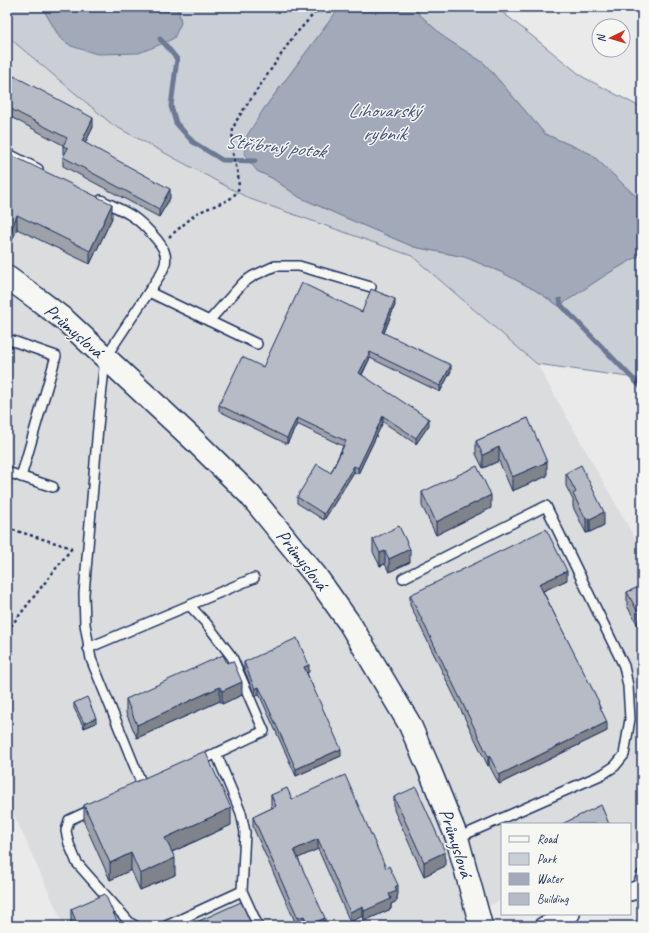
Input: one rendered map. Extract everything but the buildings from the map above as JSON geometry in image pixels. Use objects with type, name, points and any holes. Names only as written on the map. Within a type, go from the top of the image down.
[{"type":"street","name":"Průmyslová","points":[[7,277],[66,321],[195,441],[250,495],[316,576],[350,624],[409,723],[457,838],[481,926]]},
{"type":"street","points":[[543,926],[569,915]]},
{"type":"lane","points":[[7,153],[49,174]]},
{"type":"lane","points":[[91,195],[133,216],[161,244],[165,254],[165,264],[160,275],[105,358],[87,553],[84,602],[85,624],[91,659],[143,787]]},
{"type":"lane","points":[[209,321],[243,282],[275,266],[299,266],[371,287]]},
{"type":"lane","points":[[148,292],[256,344]]},
{"type":"lane","points":[[7,339],[56,356],[21,476]]},
{"type":"lane","points":[[7,472],[52,487]]},
{"type":"lane","points":[[403,578],[546,506],[624,666],[628,686],[630,719],[624,755],[615,766],[603,774],[457,838]]},
{"type":"lane","points":[[88,648],[254,578]]},
{"type":"lane","points":[[187,767],[264,731],[232,657],[206,623],[190,606]]},
{"type":"lane","points":[[216,754],[240,813],[245,832],[242,891],[258,926]]},
{"type":"lane","points":[[102,805],[69,820],[66,831],[69,844],[78,863],[130,923],[136,926]]},
{"type":"lane","points":[[636,891],[642,874]]},
{"type":"lane","points":[[166,926],[242,891]]},
{"type":"path","points":[[161,244],[197,213],[233,197],[238,188],[238,174],[232,143],[233,128],[238,118],[293,37],[320,7]]},
{"type":"path","points":[[7,528],[87,553]]},
{"type":"path","points":[[7,631],[72,548]]},
{"type":"shaded area","points":[[7,36],[113,125],[250,199],[412,256],[537,364],[642,551],[642,828],[639,838],[631,844],[631,823],[501,823],[501,900],[464,915],[465,926],[64,926],[7,799]]},
{"type":"green space","points":[[7,7],[42,7],[60,38],[181,23],[178,7],[340,7],[263,110],[257,171],[272,178],[299,197],[414,247],[465,257],[503,273],[535,290],[559,306],[607,274],[642,254],[642,379],[537,364],[412,256],[250,199],[113,125],[7,36]]},
{"type":"green space","points":[[415,7],[496,7],[583,77],[642,108],[642,202],[591,154],[545,134],[484,63],[445,38],[419,14]]},
{"type":"water","points":[[42,7],[178,7],[181,23],[174,38],[139,53],[97,54],[71,46],[60,38]]},
{"type":"water","name":"Lihovarský rybník","points":[[340,7],[415,7],[419,14],[445,38],[484,63],[545,134],[591,154],[642,202],[642,254],[607,274],[559,306],[535,290],[503,273],[465,257],[414,247],[299,197],[272,178],[257,171],[246,157],[243,142],[263,110]]},
{"type":"waterway","name":"Stříbrný potok","points":[[160,39],[177,59],[171,106],[176,123],[193,142],[222,160],[255,161]]},
{"type":"waterway","name":"Stříbrný potok","points":[[560,300],[561,305],[642,388]]}]
